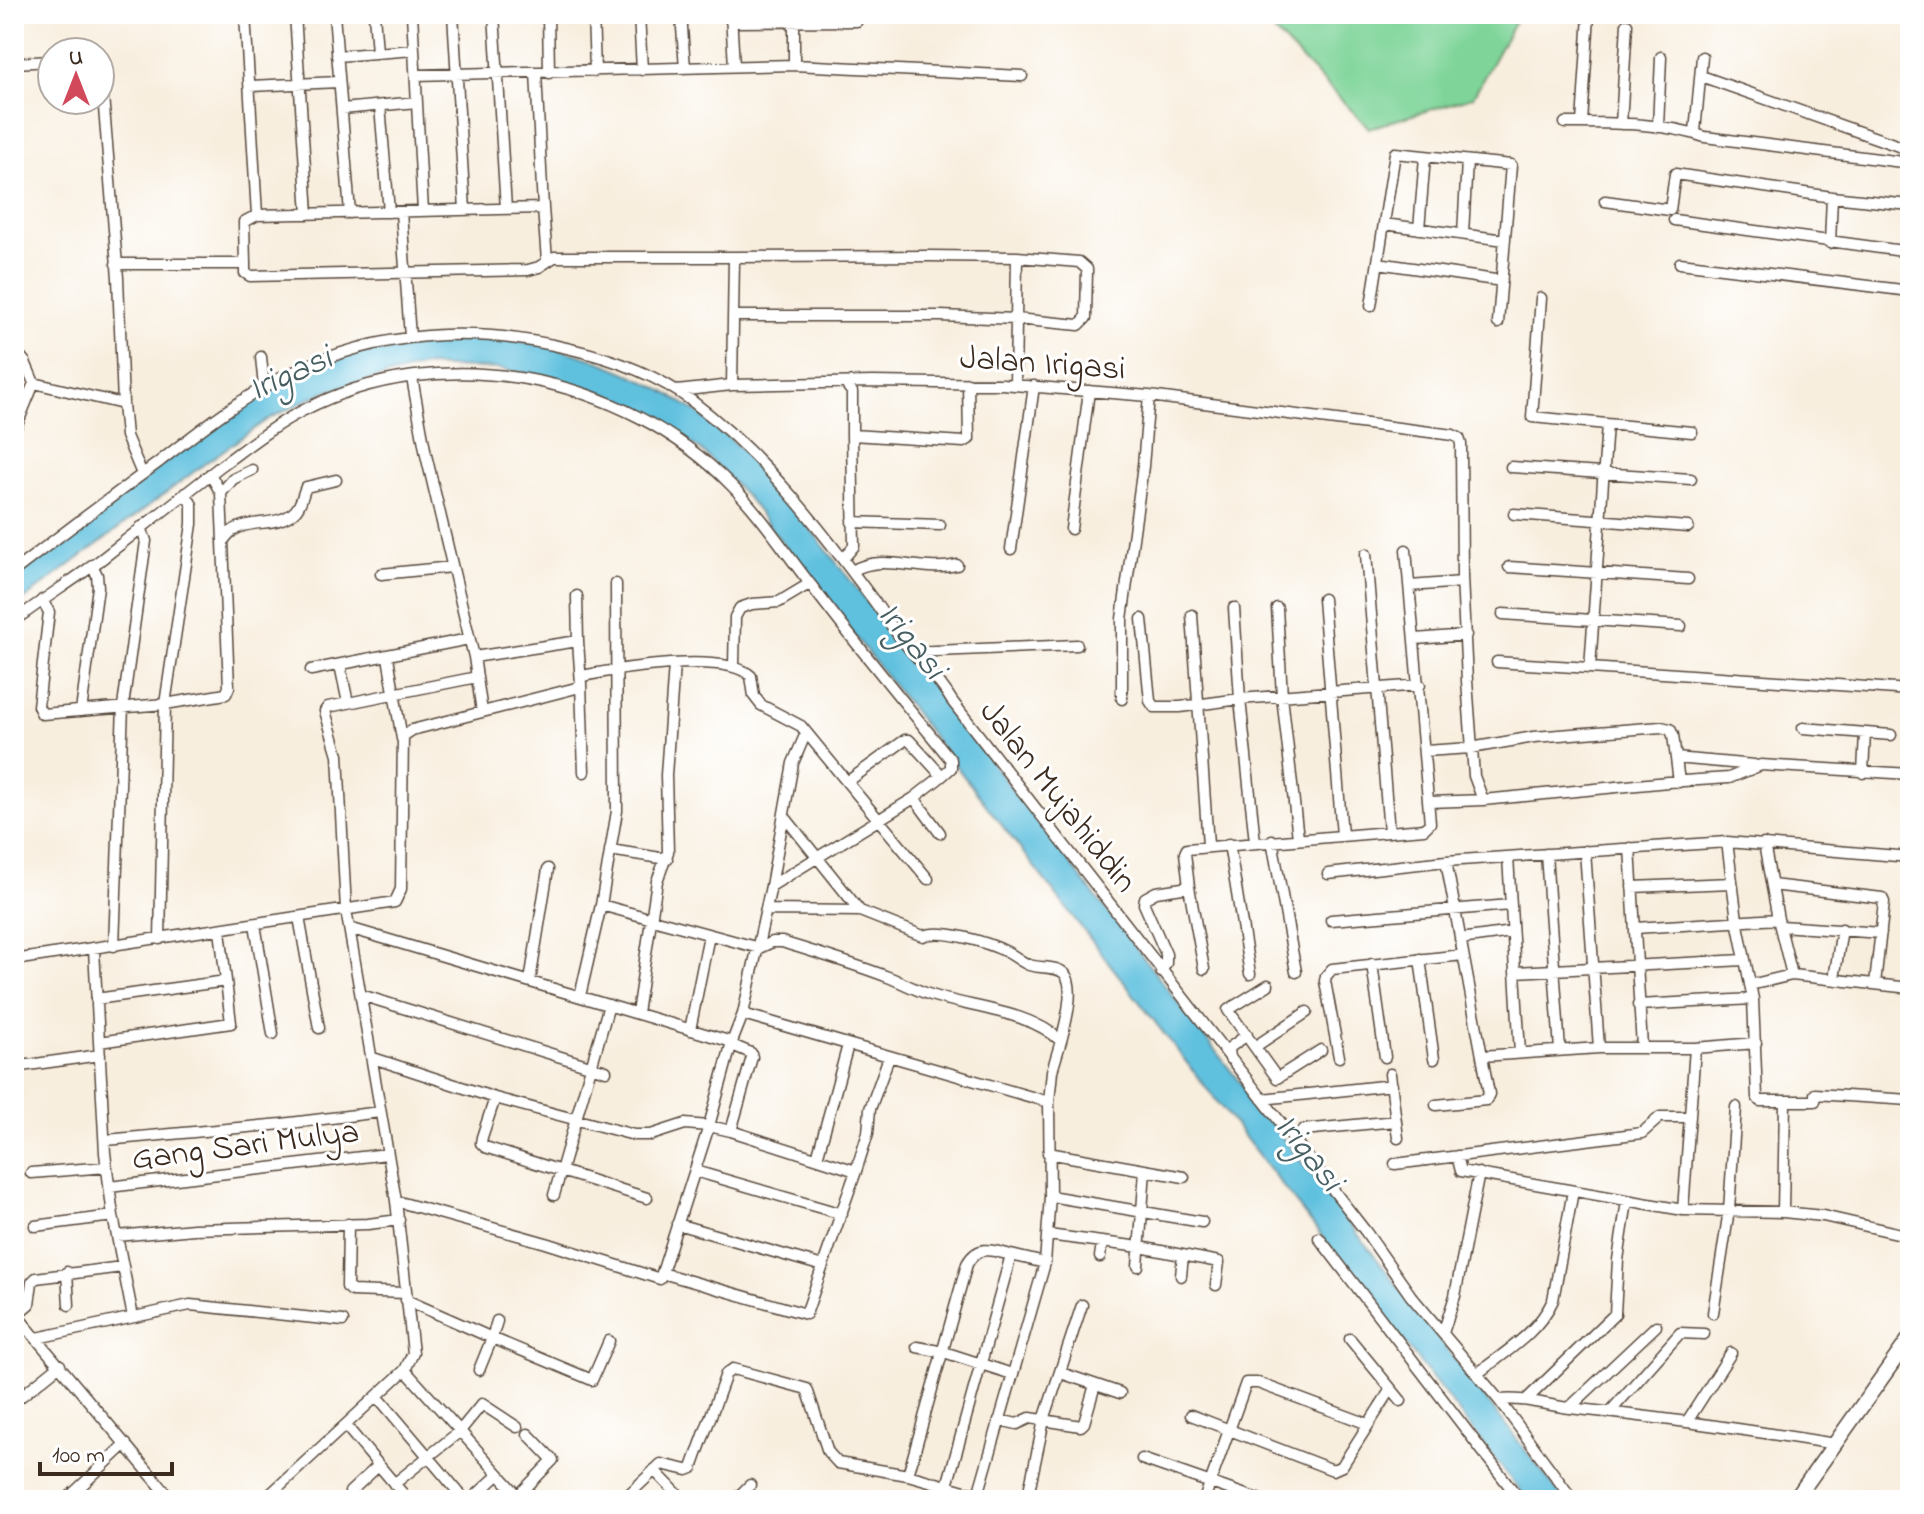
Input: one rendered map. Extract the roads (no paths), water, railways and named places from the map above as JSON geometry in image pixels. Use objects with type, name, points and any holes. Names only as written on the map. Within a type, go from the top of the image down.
[{"type":"main road","points":[[1795,1500],[1910,1338]]},
{"type":"street","points":[[245,14],[257,215]]},
{"type":"street","points":[[295,14],[308,214]]},
{"type":"street","points":[[334,14],[350,213]]},
{"type":"street","points":[[374,14],[377,52]]},
{"type":"street","points":[[412,14],[423,211]]},
{"type":"street","points":[[453,14],[465,210]]},
{"type":"street","points":[[494,14],[506,209]]},
{"type":"street","points":[[548,14],[549,73]]},
{"type":"street","points":[[593,14],[595,71]]},
{"type":"street","points":[[639,14],[642,70]]},
{"type":"street","points":[[681,14],[685,68]]},
{"type":"street","points":[[1582,123],[1589,15]]},
{"type":"street","points":[[734,66],[731,18],[857,21]]},
{"type":"street","points":[[794,18],[794,65]]},
{"type":"street","points":[[1621,124],[1627,24]]},
{"type":"street","points":[[337,56],[414,50]]},
{"type":"street","points":[[1658,127],[1661,57]]},
{"type":"street","points":[[1695,132],[1702,57]]},
{"type":"street","points":[[14,63],[36,62]]},
{"type":"street","points":[[416,75],[794,65],[1022,76]]},
{"type":"street","points":[[536,72],[547,261]]},
{"type":"street","points":[[1701,76],[1910,150]]},
{"type":"street","points":[[250,86],[339,82]]},
{"type":"street","points":[[342,109],[417,102]]},
{"type":"street","points":[[380,106],[389,212]]},
{"type":"street","points":[[104,116],[126,436],[142,474]]},
{"type":"street","points":[[1565,123],[1658,127],[1695,132],[1705,137],[1910,163]]},
{"type":"street","points":[[1371,306],[1395,153],[1511,165],[1498,323]]},
{"type":"street","points":[[1419,229],[1425,157]]},
{"type":"street","points":[[1463,234],[1467,161]]},
{"type":"street","points":[[1605,201],[1670,210],[1675,174],[1910,205]]},
{"type":"street","points":[[1830,243],[1832,197]]},
{"type":"street","points":[[543,208],[257,215],[244,222],[245,273],[250,276],[528,270],[554,257],[1017,257],[1079,262],[1087,269],[1086,316],[1083,323],[1076,325],[940,316],[734,316]]},
{"type":"street","points":[[401,212],[410,337]]},
{"type":"street","points":[[1674,220],[1910,252]]},
{"type":"street","points":[[1384,224],[1505,240]]},
{"type":"street","points":[[732,385],[734,257]]},
{"type":"street","points":[[1015,385],[1017,257]]},
{"type":"street","points":[[1378,263],[1502,281]]},
{"type":"street","points":[[1680,263],[1910,291]]},
{"type":"street","points":[[116,264],[245,264]]},
{"type":"street","points":[[1541,298],[1532,417],[1692,432]]},
{"type":"street","name":"Jalan Mujahiddin","points":[[14,571],[211,423],[264,387],[333,356],[410,337],[486,334],[522,338],[604,357],[641,370],[677,391],[743,444],[798,501],[912,652],[937,677],[952,701],[1161,972],[1366,1232],[1411,1296],[1499,1400],[1573,1500]]},
{"type":"street","points":[[14,349],[25,362],[34,383],[14,432]]},
{"type":"street","points":[[261,357],[264,387]]},
{"type":"street","points":[[14,621],[256,439],[303,410],[365,387],[455,373],[525,379],[594,396],[628,411],[686,446],[732,486],[763,520],[809,584],[951,760],[951,768],[914,798],[771,886]]},
{"type":"street","points":[[412,378],[426,455],[474,657],[482,712]]},
{"type":"street","points":[[34,383],[123,404]]},
{"type":"street","points":[[843,559],[854,546],[852,392],[845,383]]},
{"type":"street","points":[[852,435],[967,441],[968,383]]},
{"type":"street","name":"Jalan Irigasi","points":[[677,391],[732,385],[968,383],[1149,396],[1143,466],[1122,619],[1122,699]]},
{"type":"street","points":[[1011,549],[1034,386]]},
{"type":"street","points":[[1071,529],[1089,391]]},
{"type":"street","points":[[1149,396],[1456,436],[1461,444],[1462,582],[1471,748],[1474,776],[1483,800]]},
{"type":"street","points":[[1590,668],[1607,424]]},
{"type":"street","points":[[1511,467],[1691,479]]},
{"type":"street","points":[[221,493],[233,479],[252,470]]},
{"type":"street","points":[[42,600],[49,612],[38,708],[44,715],[165,704],[224,694],[229,690],[224,540],[221,493],[210,474]]},
{"type":"street","points":[[224,540],[236,527],[290,515],[301,504],[305,488],[336,480]]},
{"type":"street","points":[[160,939],[165,704],[192,524],[192,505],[185,493]]},
{"type":"street","points":[[1514,514],[1688,527]]},
{"type":"street","points":[[852,522],[940,525]]},
{"type":"street","points":[[114,946],[123,706],[146,541],[141,527]]},
{"type":"street","points":[[1204,969],[1189,887],[1187,849],[1428,827],[1430,802],[1406,550]]},
{"type":"street","points":[[1366,554],[1389,832]]},
{"type":"street","points":[[852,571],[870,563],[929,569],[957,565]]},
{"type":"street","points":[[81,711],[98,587],[92,565]]},
{"type":"street","points":[[381,574],[452,567]]},
{"type":"street","points":[[1509,567],[1688,579]]},
{"type":"street","points":[[1410,586],[1462,582]]},
{"type":"street","points":[[580,996],[601,905],[617,806],[616,584]]},
{"type":"street","points":[[734,666],[735,617],[740,608],[779,602],[809,584]]},
{"type":"street","points":[[577,596],[584,772]]},
{"type":"street","points":[[1323,599],[1342,835]]},
{"type":"street","points":[[1234,608],[1255,842]]},
{"type":"street","points":[[1277,608],[1282,696],[1298,838]]},
{"type":"street","points":[[1503,614],[1681,626]]},
{"type":"street","points":[[1192,615],[1208,845]]},
{"type":"street","points":[[1142,619],[1151,704],[1161,708],[1420,685]]},
{"type":"street","points":[[1416,639],[1466,635]]},
{"type":"street","points":[[311,670],[469,639]]},
{"type":"street","points":[[474,657],[578,641]]},
{"type":"street","points":[[912,652],[1077,645]]},
{"type":"street","points":[[14,952],[14,960],[391,904],[399,895],[402,739],[388,657]]},
{"type":"street","points":[[1497,662],[1910,690]]},
{"type":"street","points":[[340,665],[348,703]]},
{"type":"street","points":[[637,1013],[657,881],[667,859],[666,775],[674,665]]},
{"type":"street","points":[[402,739],[412,730],[576,688],[582,680],[615,670],[674,665],[734,666],[751,676],[754,696],[761,705],[801,726],[928,879]]},
{"type":"street","points":[[264,1500],[405,1370],[413,1353],[399,1220],[346,910],[338,755],[325,717],[328,707],[477,677]]},
{"type":"street","points":[[1425,751],[1471,748],[1534,737],[1661,727],[1670,729],[1673,735],[1679,782]]},
{"type":"street","points":[[1803,728],[1891,735]]},
{"type":"street","points":[[396,1201],[660,1279],[743,1014],[767,910],[793,763],[806,733]]},
{"type":"street","points":[[1863,773],[1865,733]]},
{"type":"street","points":[[847,782],[908,740],[914,742],[942,776]]},
{"type":"street","points":[[1676,758],[1724,764],[1910,774]]},
{"type":"street","points":[[1430,802],[1729,778],[1761,765]]},
{"type":"street","points":[[914,798],[940,833]]},
{"type":"street","points":[[784,816],[860,911]]},
{"type":"street","points":[[1272,840],[1296,972]]},
{"type":"street","points":[[1727,842],[1737,920],[1753,999],[1757,1097],[1760,1101],[1785,1102],[1815,1101],[1815,1094],[1910,1100]]},
{"type":"street","points":[[1328,874],[1446,861],[1727,842],[1910,857]]},
{"type":"street","points":[[1229,844],[1250,974]]},
{"type":"street","points":[[1764,844],[1792,975]]},
{"type":"street","points":[[1630,848],[1642,1047]]},
{"type":"street","points":[[610,850],[667,859]]},
{"type":"street","points":[[1585,851],[1599,1048]]},
{"type":"street","points":[[1546,854],[1560,1050]]},
{"type":"street","points":[[1508,857],[1520,1053]]},
{"type":"street","points":[[1436,1105],[1486,1100],[1489,1090],[1446,861]]},
{"type":"street","points":[[530,981],[548,869]]},
{"type":"street","points":[[1632,887],[1732,883]]},
{"type":"street","points":[[1772,885],[1882,898],[1875,984]]},
{"type":"street","points":[[1161,972],[1166,963],[1166,954],[1144,904],[1145,898],[1156,892],[1189,887]]},
{"type":"street","points":[[601,905],[759,948],[772,942],[782,942],[886,976],[930,995],[972,1004],[1017,1019],[1046,1030],[1061,1041]]},
{"type":"street","points":[[1331,920],[1510,905]]},
{"type":"street","points":[[767,910],[860,911],[923,936],[941,933],[993,946],[1028,965],[1059,971],[1067,979],[1068,1012],[1052,1071],[1049,1102],[1050,1196],[1045,1263],[978,1495]]},
{"type":"street","points":[[299,917],[319,1028]]},
{"type":"street","points":[[1635,928],[1737,920],[1881,933]]},
{"type":"street","points":[[255,924],[273,1034]]},
{"type":"street","points":[[349,928],[637,1013],[732,1043],[751,1053],[731,1131]]},
{"type":"street","points":[[1834,979],[1842,929]]},
{"type":"street","points":[[220,930],[233,1038]]},
{"type":"street","points":[[1460,939],[1512,932]]},
{"type":"street","points":[[690,1030],[709,935]]},
{"type":"street","points":[[94,949],[109,1187],[133,1317]]},
{"type":"street","points":[[1339,1057],[1326,976],[1332,969],[1463,955]]},
{"type":"street","points":[[1420,959],[1434,1059]]},
{"type":"street","points":[[1515,972],[1744,960]]},
{"type":"street","points":[[1372,964],[1385,1057]]},
{"type":"street","points":[[1750,985],[1792,975],[1910,988]]},
{"type":"street","points":[[96,999],[226,981]]},
{"type":"street","points":[[1268,985],[1228,1010],[1277,1078],[1321,1050]]},
{"type":"street","points":[[361,995],[606,1071]]},
{"type":"street","points":[[1638,1005],[1753,999]]},
{"type":"street","points":[[554,1195],[609,1005]]},
{"type":"street","points":[[1256,1046],[1307,1012]]},
{"type":"street","points":[[743,1014],[1049,1102]]},
{"type":"street","points":[[99,1042],[231,1023]]},
{"type":"street","points":[[1230,1059],[1229,1048],[1247,1035]]},
{"type":"street","points":[[1482,1056],[1599,1048],[1695,1048],[1756,1043]]},
{"type":"street","points":[[817,1158],[848,1045]]},
{"type":"street","points":[[1683,1210],[1695,1048]]},
{"type":"street","points":[[14,1067],[100,1055]]},
{"type":"street","points":[[662,1273],[806,1314],[856,1171],[868,1133],[870,1109],[889,1057]]},
{"type":"street","points":[[373,1058],[495,1098],[645,1136],[678,1125],[709,1126],[856,1171]]},
{"type":"street","points":[[1262,1099],[1391,1079],[1398,1138]]},
{"type":"street","points":[[495,1098],[482,1137],[481,1143],[485,1147],[647,1198]]},
{"type":"street","points":[[1783,1212],[1785,1102]]},
{"type":"street","points":[[1713,1313],[1729,1210],[1736,1107]]},
{"type":"street","points":[[106,1140],[380,1112]]},
{"type":"street","points":[[1395,1164],[1642,1133],[1660,1117],[1690,1117]]},
{"type":"street","points":[[1294,1139],[1303,1130],[1396,1121]]},
{"type":"street","points":[[1048,1153],[1184,1177]]},
{"type":"street","name":"Gang Sari Mulya","points":[[109,1187],[387,1154]]},
{"type":"street","points":[[1457,1156],[1461,1171],[1627,1201],[1683,1210],[1823,1216],[1910,1236]]},
{"type":"street","points":[[31,1173],[107,1167]]},
{"type":"street","points":[[1138,1266],[1145,1170]]},
{"type":"street","points":[[695,1171],[842,1214]]},
{"type":"street","points":[[1443,1333],[1455,1296],[1479,1173]]},
{"type":"street","points":[[1477,1374],[1546,1315],[1553,1300],[1573,1191]]},
{"type":"street","points":[[1050,1196],[1202,1222]]},
{"type":"street","points":[[1527,1399],[1615,1314],[1627,1201]]},
{"type":"street","points":[[35,1226],[113,1216]]},
{"type":"street","points":[[117,1236],[194,1229],[399,1220]]},
{"type":"street","points":[[348,1224],[347,1287],[352,1291],[406,1297],[588,1381],[594,1379],[609,1341]]},
{"type":"street","points":[[677,1224],[823,1266]]},
{"type":"street","points":[[1048,1235],[1140,1247],[1219,1262],[1216,1285]]},
{"type":"street","points":[[1319,1238],[1520,1500]]},
{"type":"street","points":[[1100,1257],[1102,1242]]},
{"type":"street","points":[[908,1475],[972,1254],[987,1249],[1045,1263]]},
{"type":"street","points":[[947,1486],[1011,1255]]},
{"type":"street","points":[[1181,1276],[1183,1255]]},
{"type":"street","points":[[122,1267],[36,1278],[32,1282],[29,1304],[15,1313],[172,1500]]},
{"type":"street","points":[[67,1272],[69,1305]]},
{"type":"street","points":[[37,1338],[190,1305],[343,1321]]},
{"type":"street","points":[[1027,1500],[1044,1420],[1082,1305]]},
{"type":"street","points":[[479,1370],[497,1321]]},
{"type":"street","points":[[1569,1408],[1656,1326]]},
{"type":"street","points":[[1610,1412],[1680,1333],[1704,1334]]},
{"type":"street","points":[[1350,1339],[1401,1401]]},
{"type":"street","points":[[917,1347],[944,1352],[1012,1374]]},
{"type":"street","points":[[1688,1420],[1731,1353]]},
{"type":"street","points":[[14,1402],[60,1365]]},
{"type":"street","points":[[623,1500],[661,1464],[687,1470],[692,1468],[726,1374],[733,1369],[807,1389],[828,1452],[838,1463],[908,1475],[996,1500]]},
{"type":"street","points":[[405,1370],[497,1476],[520,1498],[553,1460],[528,1434]]},
{"type":"street","points":[[1061,1373],[1120,1393]]},
{"type":"street","points":[[1204,1500],[1243,1386],[1252,1382],[1368,1424]]},
{"type":"street","points":[[999,1420],[1017,1424],[1030,1418],[1074,1426],[1084,1423],[1095,1385]]},
{"type":"street","points":[[1191,1415],[1333,1470],[1342,1466],[1391,1389]]},
{"type":"street","points":[[377,1396],[465,1500]]},
{"type":"street","points":[[1499,1400],[1527,1399],[1569,1408],[1688,1420],[1835,1444]]},
{"type":"street","points":[[394,1484],[459,1432],[480,1403],[517,1427]]},
{"type":"street","points":[[346,1426],[406,1499]]},
{"type":"street","points":[[66,1500],[126,1444]]},
{"type":"street","points":[[1142,1459],[1260,1500]]},
{"type":"street","points":[[350,1492],[378,1466]]},
{"type":"street","points":[[654,1470],[683,1500]]},
{"type":"street","points":[[471,1500],[497,1476]]},
{"type":"street","points":[[735,1500],[750,1485]]},
{"type":"water","points":[[432,338],[493,338],[527,342],[626,372],[686,405],[750,458],[812,531],[1564,1500],[1527,1500],[745,495],[702,451],[655,418],[607,394],[555,378],[499,369],[424,366],[324,392],[268,419],[14,607],[14,574],[261,390],[344,357]]},
{"type":"water label","name":"Irigasi","points":[[289,371]]},
{"type":"water label","name":"Irigasi","points":[[914,639]]},
{"type":"water label","name":"Irigasi","points":[[1311,1151]]}]
